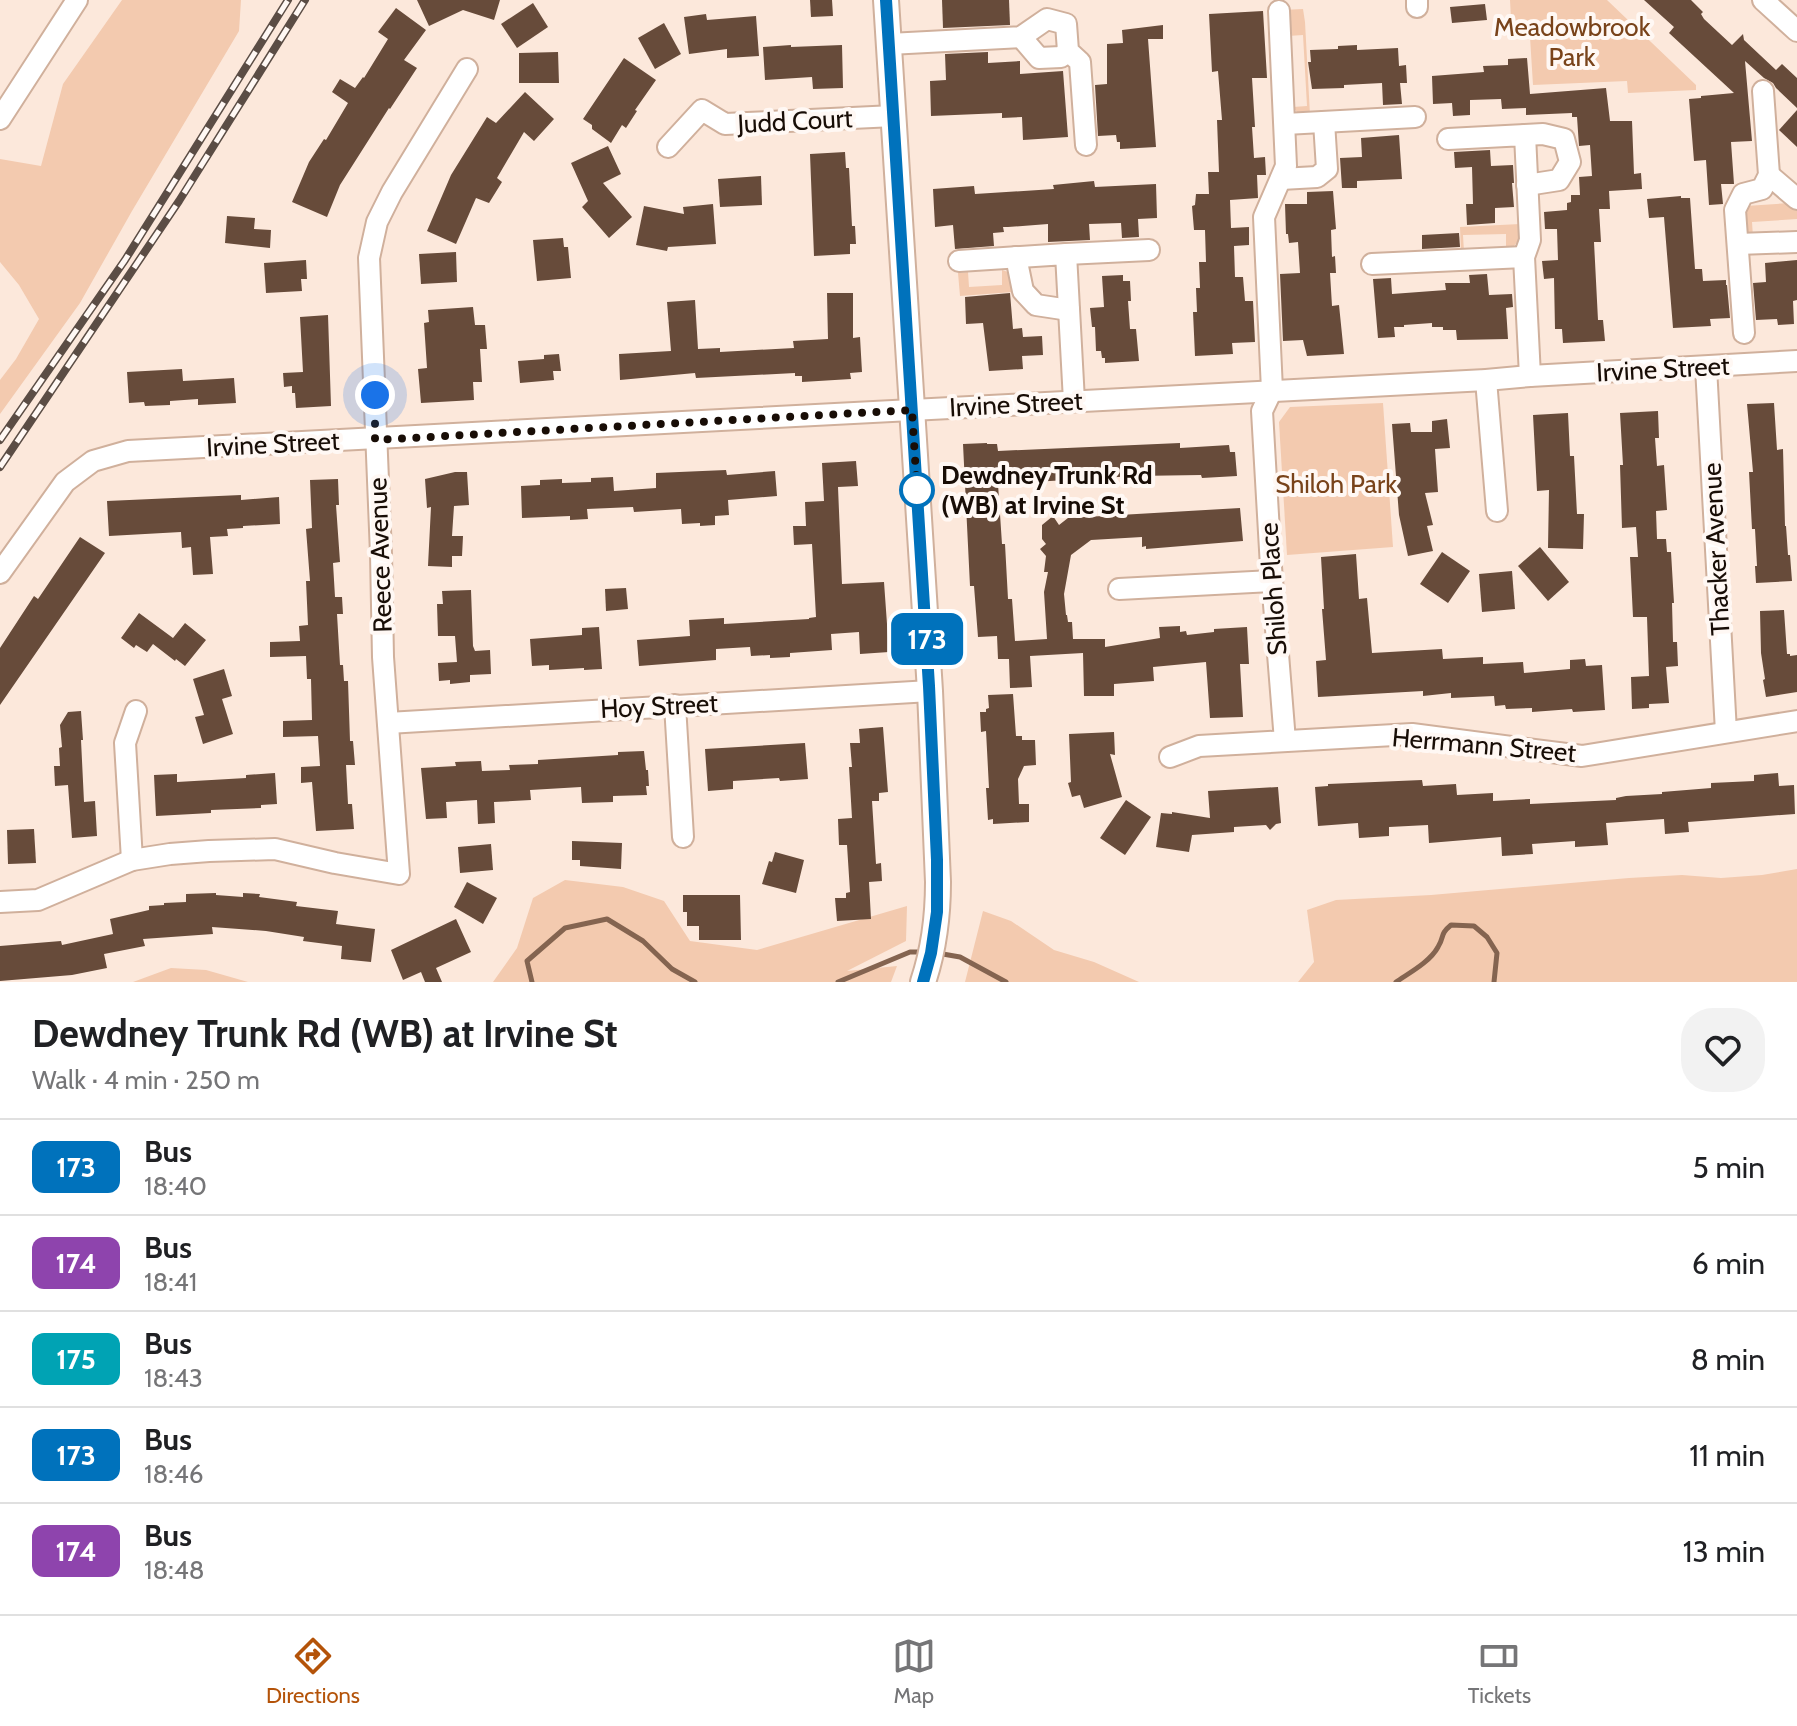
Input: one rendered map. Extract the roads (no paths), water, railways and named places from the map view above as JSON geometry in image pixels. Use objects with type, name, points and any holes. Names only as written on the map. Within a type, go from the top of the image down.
[{"type":"main road","points":[[886,0],[930,691],[938,882],[936,922],[923,982]]},
{"type":"street","points":[[0,119],[77,0]]},
{"type":"street","points":[[1763,0],[1797,31]]},
{"type":"street","name":"Shiloh Place","points":[[1279,11],[1286,166],[1264,217],[1272,390],[1262,411],[1285,741]]},
{"type":"street","points":[[889,44],[1021,37],[1047,19],[1066,24],[1068,51],[1080,62],[1086,145]]},
{"type":"street","points":[[1021,37],[1039,58],[1061,57],[1068,51]]},
{"type":"street","name":"Reece Avenue","points":[[132,860],[170,854],[275,849],[399,874],[383,657],[375,373],[368,272],[377,222],[467,69]]},
{"type":"street","points":[[1744,333],[1735,210],[1743,194],[1762,189],[1769,175],[1763,91]]},
{"type":"street","name":"Judd Court","points":[[668,147],[702,110],[725,124],[894,116]]},
{"type":"street","points":[[1285,124],[1415,117]]},
{"type":"street","points":[[1281,179],[1317,177],[1327,169],[1324,122]]},
{"type":"street","points":[[1448,139],[1543,134],[1564,139],[1570,162],[1559,180],[1527,185]]},
{"type":"street","points":[[1525,135],[1530,240],[1524,257],[1530,376]]},
{"type":"street","points":[[1769,175],[1797,199]]},
{"type":"street","points":[[1738,244],[1797,242]]},
{"type":"street","points":[[959,261],[1149,250]]},
{"type":"street","points":[[1066,254],[1074,401]]},
{"type":"street","points":[[1016,257],[1023,291],[1036,305],[1069,310]]},
{"type":"street","points":[[1372,264],[1524,257]]},
{"type":"street","name":"Irvine Street","points":[[0,573],[65,482],[93,461],[128,451],[1797,361]]},
{"type":"street","name":"Thacker Avenue","points":[[1706,367],[1726,732]]},
{"type":"street","points":[[1486,380],[1497,511]]},
{"type":"street","points":[[1119,589],[1272,581]]},
{"type":"street","name":"Hoy Street","points":[[388,723],[930,691]]},
{"type":"street","points":[[675,705],[683,837]]},
{"type":"street","points":[[0,902],[38,900],[132,860],[125,743],[136,711]]},
{"type":"street","name":"Herrmann Street","points":[[1170,757],[1199,746],[1412,734],[1582,756],[1797,721]]},
{"type":"waterway","points":[[532,982],[527,961],[565,928],[607,919],[643,941],[672,969],[695,982]]},
{"type":"waterway","points":[[1396,982],[1430,958],[1451,925],[1474,926],[1487,937],[1497,953],[1494,982]]},
{"type":"waterway","points":[[838,982],[910,952],[923,952]]},
{"type":"waterway","points":[[937,953],[960,957],[1006,982]]},
{"type":"railway","points":[[0,440],[125,260],[288,0]]},
{"type":"railway","points":[[0,467],[179,201],[305,0]]},
{"type":"place","name":"Dewdney Trunk Rd (WB) at Irvine St","points":[[917,490]]},
{"type":"park label","name":"Meadowbrook Park","points":[[1572,42]]},
{"type":"park label","name":"Shiloh Park","points":[[1336,484]]}]
